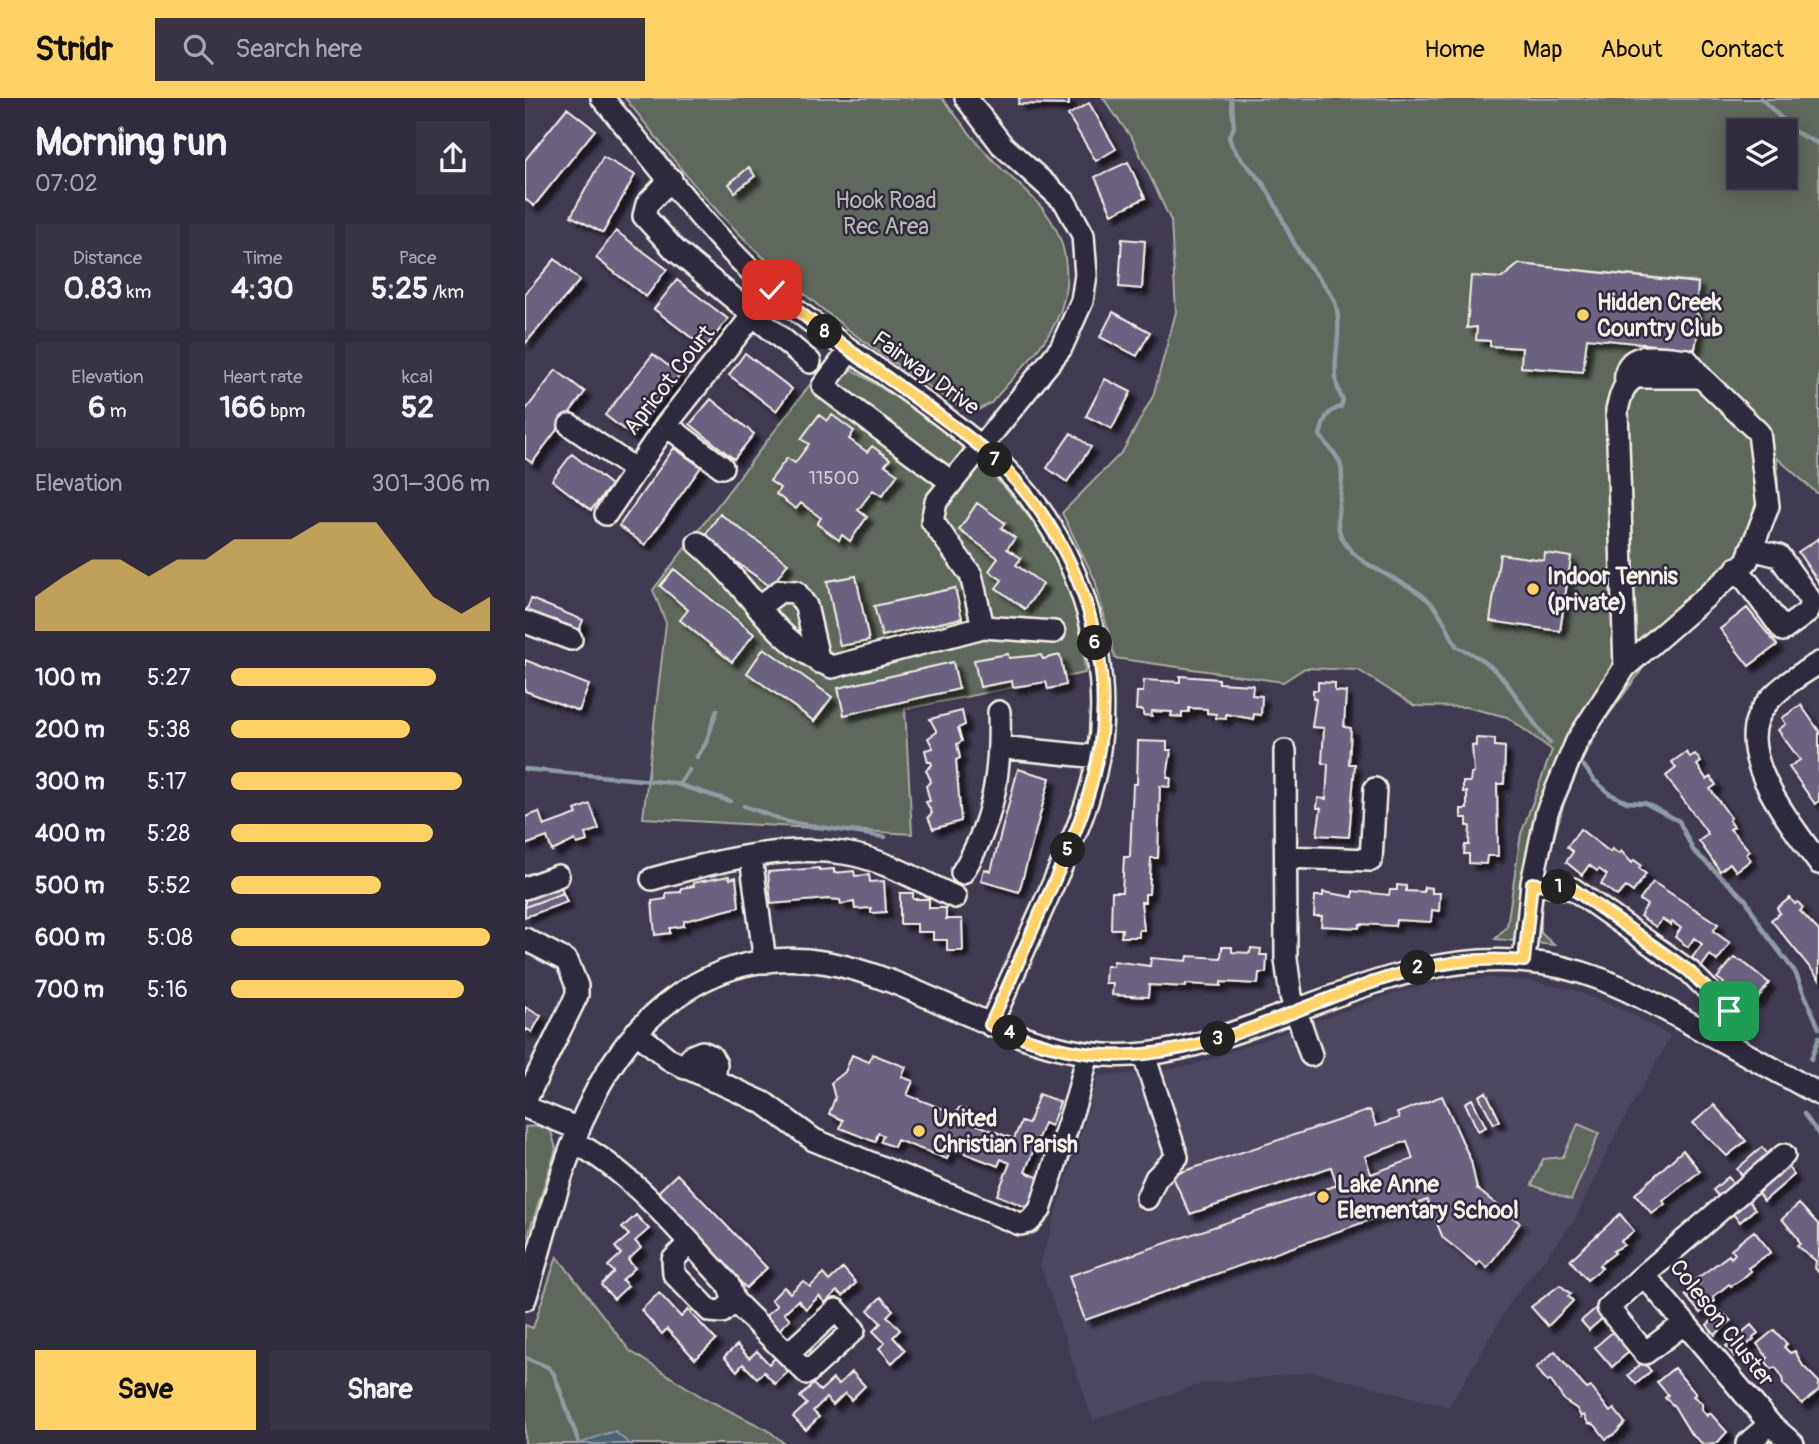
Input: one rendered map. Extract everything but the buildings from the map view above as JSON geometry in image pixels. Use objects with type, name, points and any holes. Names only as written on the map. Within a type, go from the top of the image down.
[{"type":"street","name":"Fairway Drive","points":[[602,98],[728,246],[772,290],[980,446],[1027,494],[1065,552],[1079,584],[1098,659],[1101,695],[1098,757],[1076,833],[990,1025]]},
{"type":"street","points":[[966,98],[1002,145],[1065,202],[1080,226],[1086,252],[1082,301],[1072,329],[1061,348],[936,502],[932,521],[971,575],[983,627]]},
{"type":"street","points":[[671,179],[647,204],[644,216],[675,250],[810,362]]},
{"type":"street","name":"Apricot Court","points":[[606,514],[633,469],[772,290]]},
{"type":"street","points":[[850,350],[823,386],[951,482]]},
{"type":"street","points":[[1524,961],[1532,883],[1547,811],[1572,753],[1625,667],[1747,561],[1768,506],[1759,433],[1687,360],[1640,357],[1631,360],[1625,371],[1626,382],[1617,410],[1625,667]]},
{"type":"street","name":"Apricot Court","points":[[570,425],[633,469]]},
{"type":"street","points":[[666,425],[722,467]]},
{"type":"street","points":[[698,543],[719,561],[770,625],[819,662],[832,667],[983,627],[1053,632]]},
{"type":"street","points":[[1737,569],[1783,630],[1808,612],[1811,601],[1779,556],[1751,549]]},
{"type":"street","points":[[758,608],[780,591],[796,592],[806,606],[819,662]]},
{"type":"street","points":[[525,622],[571,639]]},
{"type":"street","points":[[1819,663],[1777,694],[1757,718],[1752,741],[1765,782],[1812,838],[1819,863]]},
{"type":"street","points":[[962,873],[990,814],[999,774],[999,712]]},
{"type":"street","points":[[1000,747],[1098,757]]},
{"type":"street","points":[[1285,751],[1286,959],[1296,1012],[1311,1055]]},
{"type":"street","points":[[1286,857],[1371,860],[1375,789]]},
{"type":"street","points":[[652,879],[703,864],[751,857],[801,852],[845,853],[899,871],[955,897]]},
{"type":"street","points":[[751,857],[765,962]]},
{"type":"street","points":[[525,888],[558,876]]},
{"type":"street","points":[[1532,883],[1573,889],[1689,971],[1729,1011]]},
{"type":"street","points":[[525,939],[567,961],[577,986],[577,995],[525,1101]]},
{"type":"street","points":[[525,1299],[576,1136],[610,1064],[636,1032],[670,1000],[720,973],[765,962],[814,962],[854,967],[883,975],[990,1025],[1050,1047],[1088,1054],[1143,1055],[1204,1044],[1410,970],[1478,960],[1524,961],[1576,970],[1634,992],[1819,1094]]},
{"type":"street","points":[[636,1032],[660,1054],[764,1103],[814,1140],[1020,1224],[1029,1222],[1040,1210],[1077,1097],[1088,1054]]},
{"type":"street","points":[[1143,1055],[1177,1157],[1156,1178],[1147,1198]]},
{"type":"street","points":[[525,1107],[576,1136],[615,1168],[728,1284],[734,1301],[807,1373],[854,1330],[836,1310],[789,1353]]},
{"type":"street","name":"Coleson Cluster","points":[[1784,1155],[1644,1275],[1770,1424],[1793,1444]]},
{"type":"street","points":[[689,1243],[673,1260],[674,1274],[710,1311],[722,1312],[734,1301]]},
{"type":"street","points":[[1644,1275],[1608,1308],[1645,1353],[1685,1323]]},
{"type":"street","points":[[1747,1444],[1770,1424]]},
{"type":"shaded area","name":"Lake Anne Elementary School","points":[[1493,978],[1529,981],[1574,990],[1627,1012],[1671,1036],[1619,1128],[1574,1221],[1511,1301],[1449,1407],[1315,1372],[1201,1384],[1093,1420],[1040,1265],[1099,1075],[1139,1074],[1190,1066],[1399,992],[1450,980]]},
{"type":"green space","name":"Hook Road Rec Area","points":[[625,98],[942,98],[979,145],[1034,199],[1054,226],[1064,255],[1066,285],[1059,315],[1052,329],[1031,358],[991,403],[978,410],[961,407],[857,336],[761,255],[702,194]]},
{"type":"green space","name":"Hidden Creek Country Club","points":[[1103,98],[1819,99],[1819,495],[1777,458],[1778,495],[1770,526],[1668,634],[1600,727],[1565,800],[1549,855],[1541,911],[1541,933],[1554,945],[1495,939],[1507,926],[1521,834],[1552,750],[1507,717],[1466,707],[1415,706],[1358,670],[1305,668],[1283,682],[1115,658],[1095,580],[1062,513],[1123,451],[1153,396],[1176,312],[1171,221],[1133,140]],"holes":[[[1519,264],[1698,282],[1696,312],[1700,319],[1695,349],[1587,338],[1583,372],[1521,367],[1522,348],[1490,346],[1490,341],[1477,340],[1477,327],[1467,328],[1502,278]]]},
{"type":"green space","points":[[831,357],[921,415],[963,448],[1001,484],[1034,524],[1060,568],[1077,618],[1085,673],[905,709],[912,834],[643,818],[666,623],[653,590]]},
{"type":"green space","points":[[1578,1124],[1599,1133],[1571,1200],[1532,1185],[1543,1159],[1563,1157]]},
{"type":"green space","points":[[539,1126],[551,1131],[556,1149],[525,1245],[525,1127]]},
{"type":"green space","points":[[557,1256],[630,1351],[702,1397],[768,1430],[785,1444],[525,1444],[525,1325],[533,1328]]},
{"type":"water","points":[[615,1432],[630,1444],[579,1444],[601,1435]]},
{"type":"waterway","points":[[1231,98],[1234,127],[1229,137],[1231,144],[1260,179],[1299,252],[1334,300],[1338,325],[1336,376],[1343,400],[1341,407],[1326,417],[1320,435],[1341,466],[1338,522],[1343,540],[1351,551],[1373,568],[1411,588],[1433,605],[1457,647],[1475,655],[1501,676],[1550,743]]},
{"type":"waterway","points":[[1761,98],[1795,132],[1819,144]]},
{"type":"waterway","points":[[697,757],[706,743],[717,710]]},
{"type":"waterway","points":[[1584,766],[1594,780],[1610,794],[1627,802],[1645,803],[1679,821],[1693,850],[1746,900],[1763,930],[1795,972],[1819,1028]]},
{"type":"waterway","points":[[525,769],[673,783],[730,801]]},
{"type":"waterway","points":[[679,785],[689,770]]},
{"type":"waterway","points":[[744,806],[788,822],[885,837]]},
{"type":"waterway","points":[[1811,1059],[1819,1037]]},
{"type":"waterway","points":[[1804,1114],[1819,1135]]},
{"type":"waterway","points":[[526,1358],[548,1367],[554,1374],[579,1443]]},
{"type":"place","name":"Hidden Creek Country Club","points":[[1583,315]]},
{"type":"place","name":"Indoor Tennis (private)","points":[[1533,589]]},
{"type":"place","name":"United Christian Parish","points":[[919,1131]]},
{"type":"place","name":"Lake Anne Elementary School","points":[[1323,1197]]},
{"type":"route","points":[[772,290],[804,317],[958,429],[1003,467],[1027,494],[1065,552],[1091,622],[1101,695],[1101,730],[1093,778],[1076,833],[990,1025],[1050,1047],[1088,1054],[1143,1055],[1215,1040],[1410,970],[1478,960],[1524,961],[1532,883],[1573,889],[1689,971],[1729,1011]]}]
